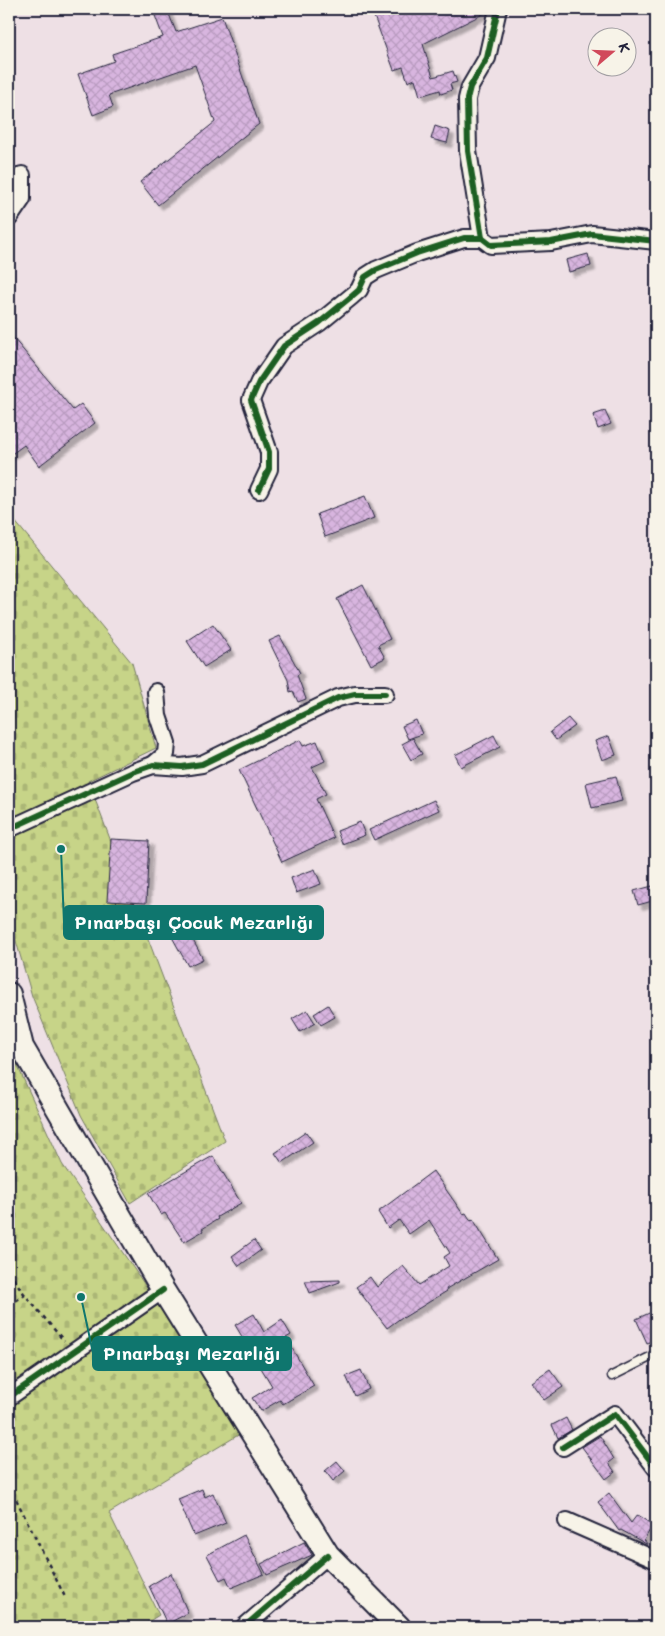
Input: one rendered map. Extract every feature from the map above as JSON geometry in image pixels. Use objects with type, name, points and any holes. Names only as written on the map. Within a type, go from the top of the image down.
[{"type":"main road","points":[[9,994],[22,1048],[163,1290],[328,1555],[399,1627]]},
{"type":"street","points":[[482,238],[468,151],[467,106],[470,87],[487,58],[498,9]]},
{"type":"street","points":[[9,218],[22,199],[22,175]]},
{"type":"street","points":[[259,490],[269,469],[268,452],[251,400],[259,382],[284,346],[352,296],[359,290],[365,278],[376,270],[417,253],[464,238],[482,238],[491,245],[551,242],[592,234],[656,242]]},
{"type":"street","points":[[9,829],[124,776],[153,765],[166,754],[167,743],[158,716],[156,692]]},
{"type":"street","points":[[153,765],[182,767],[202,764],[338,698],[355,694],[385,694]]},
{"type":"street","points":[[9,1398],[163,1290]]},
{"type":"street","points":[[562,1447],[616,1414],[656,1468]]},
{"type":"street","points":[[567,1521],[656,1560]]},
{"type":"street","points":[[244,1627],[328,1555]]},
{"type":"lane","points":[[612,1376],[656,1354]]},
{"type":"path","points":[[9,1272],[25,1295],[73,1352]]},
{"type":"path","points":[[9,1305],[25,1295]]},
{"type":"path","points":[[9,1485],[66,1599]]},
{"type":"green space","points":[[9,514],[132,663],[156,748],[88,781],[225,1141],[130,1203],[81,1115],[32,996],[9,917]]},
{"type":"green space","points":[[9,1047],[62,1164],[245,1431],[109,1513],[159,1615],[140,1627],[9,1627]]},
{"type":"building","points":[[167,9],[176,32],[222,17],[259,124],[158,205],[140,182],[215,122],[195,65],[109,95],[113,107],[93,115],[78,74],[114,61],[112,54],[163,37],[154,13]]},
{"type":"building","points":[[378,9],[488,9],[487,12],[423,44],[433,77],[453,71],[457,82],[450,84],[452,90],[441,94],[440,90],[420,96],[415,79],[408,82],[403,67],[394,70],[372,11]]},
{"type":"building","points":[[435,126],[450,131],[447,143],[431,139]]},
{"type":"building","points":[[588,254],[591,266],[569,272],[566,260]]},
{"type":"building","points":[[9,333],[73,410],[81,404],[95,423],[39,466],[24,445],[9,456]]},
{"type":"building","points":[[605,411],[611,424],[598,429],[593,415]]},
{"type":"building","points":[[365,496],[374,518],[325,537],[317,514]]},
{"type":"building","points":[[363,585],[390,639],[378,645],[385,658],[371,665],[337,599]]},
{"type":"building","points":[[213,624],[231,650],[204,667],[187,641]]},
{"type":"building","points":[[280,636],[300,673],[297,675],[306,699],[298,702],[293,691],[290,692],[288,680],[269,641]]},
{"type":"building","points":[[568,718],[575,726],[556,740],[550,732]]},
{"type":"building","points":[[416,720],[422,734],[408,739],[402,726]]},
{"type":"building","points":[[494,735],[500,747],[461,767],[455,755]]},
{"type":"building","points":[[609,736],[616,755],[602,760],[595,741]]},
{"type":"building","points":[[413,738],[422,754],[411,760],[402,744]]},
{"type":"building","points":[[300,740],[303,746],[317,741],[325,761],[312,767],[326,794],[316,799],[334,838],[282,862],[239,770]]},
{"type":"building","points":[[616,776],[622,801],[592,808],[586,783]]},
{"type":"building","points":[[434,800],[439,810],[374,840],[369,830]]},
{"type":"building","points":[[360,822],[365,835],[342,844],[337,831]]},
{"type":"building","points":[[111,839],[149,841],[146,903],[107,901]]},
{"type":"building","points":[[315,869],[321,884],[296,893],[291,878]]},
{"type":"building","points":[[656,885],[656,900],[638,905],[634,891]]},
{"type":"building","points":[[187,929],[203,959],[188,966],[172,937]]},
{"type":"building","points":[[328,1005],[335,1017],[321,1025],[314,1014]]},
{"type":"building","points":[[307,1010],[315,1023],[300,1032],[292,1019]]},
{"type":"building","points":[[306,1132],[313,1142],[282,1163],[275,1153]]},
{"type":"building","points":[[213,1156],[241,1203],[217,1217],[218,1219],[202,1229],[203,1231],[184,1242],[165,1213],[161,1215],[148,1193]]},
{"type":"building","points":[[433,1171],[463,1214],[466,1213],[471,1221],[473,1219],[498,1259],[446,1289],[447,1291],[387,1328],[356,1287],[370,1277],[377,1287],[403,1266],[419,1285],[449,1266],[444,1257],[450,1253],[429,1220],[409,1234],[399,1220],[388,1228],[378,1212]]},
{"type":"building","points":[[254,1240],[261,1250],[239,1266],[232,1256]]},
{"type":"building","points":[[340,1280],[340,1282],[310,1293],[305,1281]]},
{"type":"building","points":[[656,1310],[656,1339],[647,1343],[636,1319]]},
{"type":"building","points":[[254,1314],[264,1332],[282,1320],[291,1335],[286,1338],[314,1386],[283,1404],[280,1400],[261,1411],[252,1398],[272,1386],[235,1325]]},
{"type":"building","points":[[550,1369],[563,1387],[544,1400],[531,1382]]},
{"type":"building","points":[[361,1370],[369,1389],[355,1396],[346,1376]]},
{"type":"building","points":[[566,1418],[572,1430],[558,1438],[552,1425]]},
{"type":"building","points":[[600,1436],[614,1459],[609,1463],[615,1472],[606,1479],[582,1447]]},
{"type":"building","points":[[337,1461],[345,1471],[333,1481],[325,1471]]},
{"type":"building","points":[[202,1489],[205,1497],[213,1493],[226,1523],[194,1536],[178,1499]]},
{"type":"building","points":[[609,1493],[631,1523],[637,1515],[653,1525],[644,1540],[648,1545],[621,1530],[619,1531],[598,1502]]},
{"type":"building","points":[[244,1535],[264,1574],[231,1588],[226,1577],[220,1580],[207,1555]]},
{"type":"building","points":[[304,1542],[312,1555],[267,1575],[261,1564]]},
{"type":"building","points":[[171,1573],[188,1613],[167,1624],[149,1586]]},
{"type":"cycle path","points":[[498,9],[487,58],[470,87],[467,99],[468,151],[482,238],[491,245],[551,242],[592,234],[656,241]]},
{"type":"cycle path","points":[[259,490],[269,469],[269,452],[251,400],[259,382],[284,346],[319,323],[352,296],[359,290],[365,277],[376,270],[417,253],[464,238],[482,238]]},
{"type":"cycle path","points":[[9,829],[133,772],[153,765],[182,767],[202,764],[338,698],[355,694],[385,694]]},
{"type":"cycle path","points":[[9,1397],[163,1290]]},
{"type":"cycle path","points":[[563,1447],[615,1414],[656,1468]]},
{"type":"cycle path","points":[[244,1627],[328,1555]]},
{"type":"place","name":"Pınarbaşı Çocuk Mezarlığı","points":[[61,849]]},
{"type":"place","name":"Pınarbaşı Mezarlığı","points":[[81,1297]]}]
